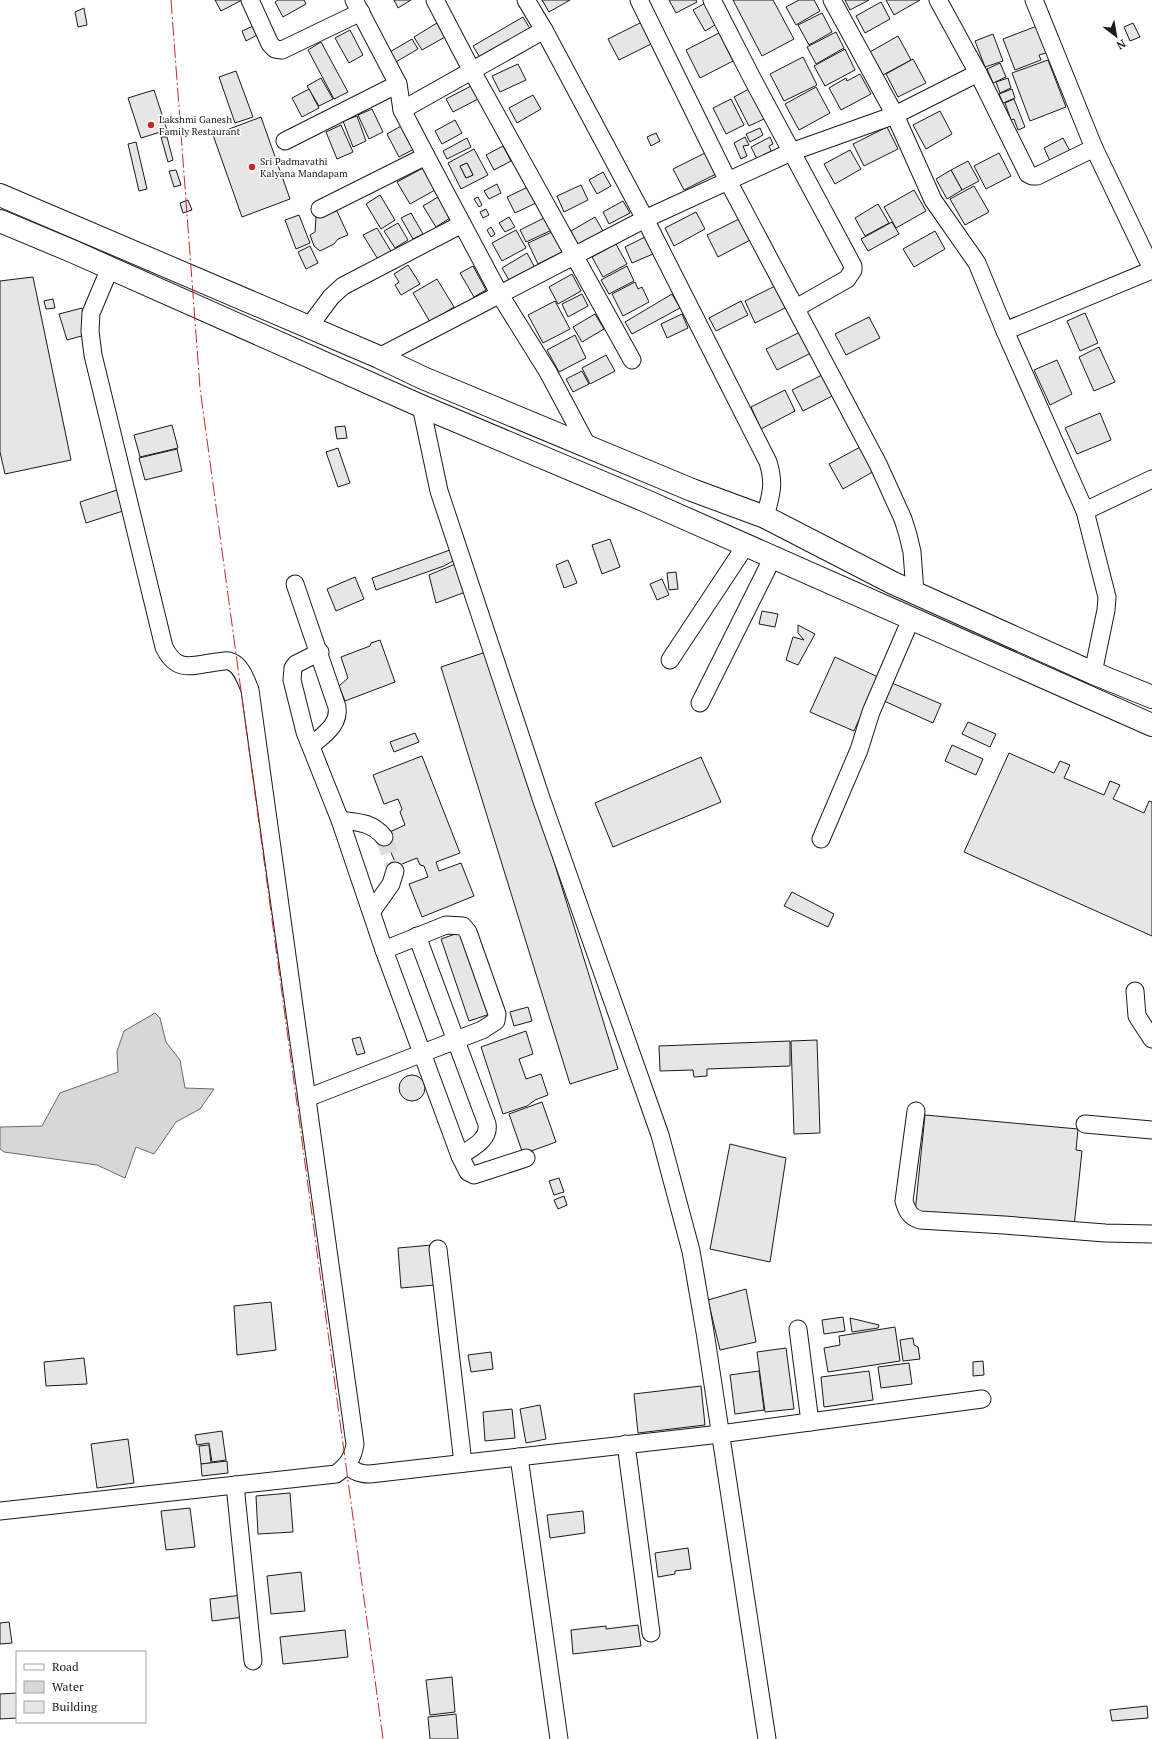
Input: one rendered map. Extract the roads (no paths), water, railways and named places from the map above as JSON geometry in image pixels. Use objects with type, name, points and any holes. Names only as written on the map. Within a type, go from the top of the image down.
[{"type":"highway","points":[[0,195],[308,328],[379,357],[423,378],[692,490],[765,517],[893,583],[1093,673],[1152,697]]},
{"type":"highway","points":[[0,221],[110,268],[420,406],[746,545],[1152,725]]},
{"type":"street","points":[[250,0],[270,44],[275,49],[282,50],[357,6],[398,84],[402,110],[426,156],[500,295],[548,372],[588,447]]},
{"type":"street","points":[[436,0],[472,71],[632,360]]},
{"type":"street","points":[[526,0],[544,30],[645,219],[768,462],[772,474],[773,487],[765,517]]},
{"type":"street","points":[[639,0],[728,181],[878,464],[903,518],[912,552],[914,592]]},
{"type":"street","points":[[712,0],[791,152],[853,266],[853,270],[847,279],[796,308]]},
{"type":"street","points":[[832,0],[895,115],[933,200],[977,263],[1005,331],[1085,511],[1107,597],[1106,610],[1093,673]]},
{"type":"street","points":[[938,0],[978,73],[1025,169],[1032,176],[1094,148]]},
{"type":"street","points":[[1005,331],[1152,270],[1094,148],[1034,0]]},
{"type":"street","points":[[402,110],[544,30]]},
{"type":"street","points":[[379,357],[645,219],[791,152],[895,115],[978,73]]},
{"type":"street","points":[[285,140],[398,84]]},
{"type":"street","points":[[320,209],[426,156]]},
{"type":"street","points":[[308,328],[331,297],[343,286],[462,224]]},
{"type":"street","points":[[0,1511],[336,1474],[347,1465],[354,1454],[355,1444],[250,690],[245,676],[238,667],[229,661],[186,666],[176,664],[169,658],[164,647],[93,355],[90,331],[91,313],[110,268]]},
{"type":"street","points":[[420,406],[439,491],[542,801],[660,1135],[691,1251],[767,1739]]},
{"type":"street","points":[[1085,511],[1152,479]]},
{"type":"street","points":[[670,660],[746,545]]},
{"type":"street","points":[[700,703],[772,557]]},
{"type":"street","points":[[295,584],[320,652],[338,714],[331,728],[311,746]]},
{"type":"street","points":[[821,839],[860,750],[871,712],[911,619]]},
{"type":"street","points":[[320,652],[296,664],[292,674],[305,732],[340,820],[384,950],[460,1156],[468,1172],[474,1175],[526,1158]]},
{"type":"street","points":[[340,820],[371,825],[384,837]]},
{"type":"street","points":[[372,911],[391,884],[395,871]]},
{"type":"street","points":[[307,1098],[421,1052],[482,1030],[496,1020],[497,1014],[468,932],[462,926],[446,925],[384,950]]},
{"type":"street","points":[[417,936],[488,1128],[485,1137],[460,1156]]},
{"type":"street","points":[[1135,991],[1137,1016],[1152,1040]]},
{"type":"street","points":[[916,1111],[904,1201],[913,1218],[920,1220],[1004,1224],[1105,1233],[1152,1234]]},
{"type":"street","points":[[1086,1124],[1152,1130]]},
{"type":"street","points":[[438,1250],[463,1463]]},
{"type":"street","points":[[798,1329],[810,1422]]},
{"type":"street","points":[[347,1465],[354,1471],[362,1474],[720,1434],[982,1398]]},
{"type":"street","points":[[626,1444],[651,1633]]},
{"type":"street","points":[[519,1457],[559,1739]]},
{"type":"street","points":[[235,1485],[253,1661]]},
{"type":"water","points":[[155,1013],[160,1018],[166,1042],[180,1060],[185,1088],[214,1089],[200,1109],[176,1122],[154,1154],[136,1147],[125,1178],[97,1165],[4,1152],[0,1149],[0,1127],[42,1126],[60,1093],[118,1072],[117,1051],[124,1031]]},
{"type":"tunnel","points":[[384,837],[395,871]]},
{"type":"place","name":"Lakshmi Ganesh Family Restaurant","points":[[151,125]]},
{"type":"place","name":"Sri Padmavathi Kalyana Mandapam","points":[[252,167]]}]
